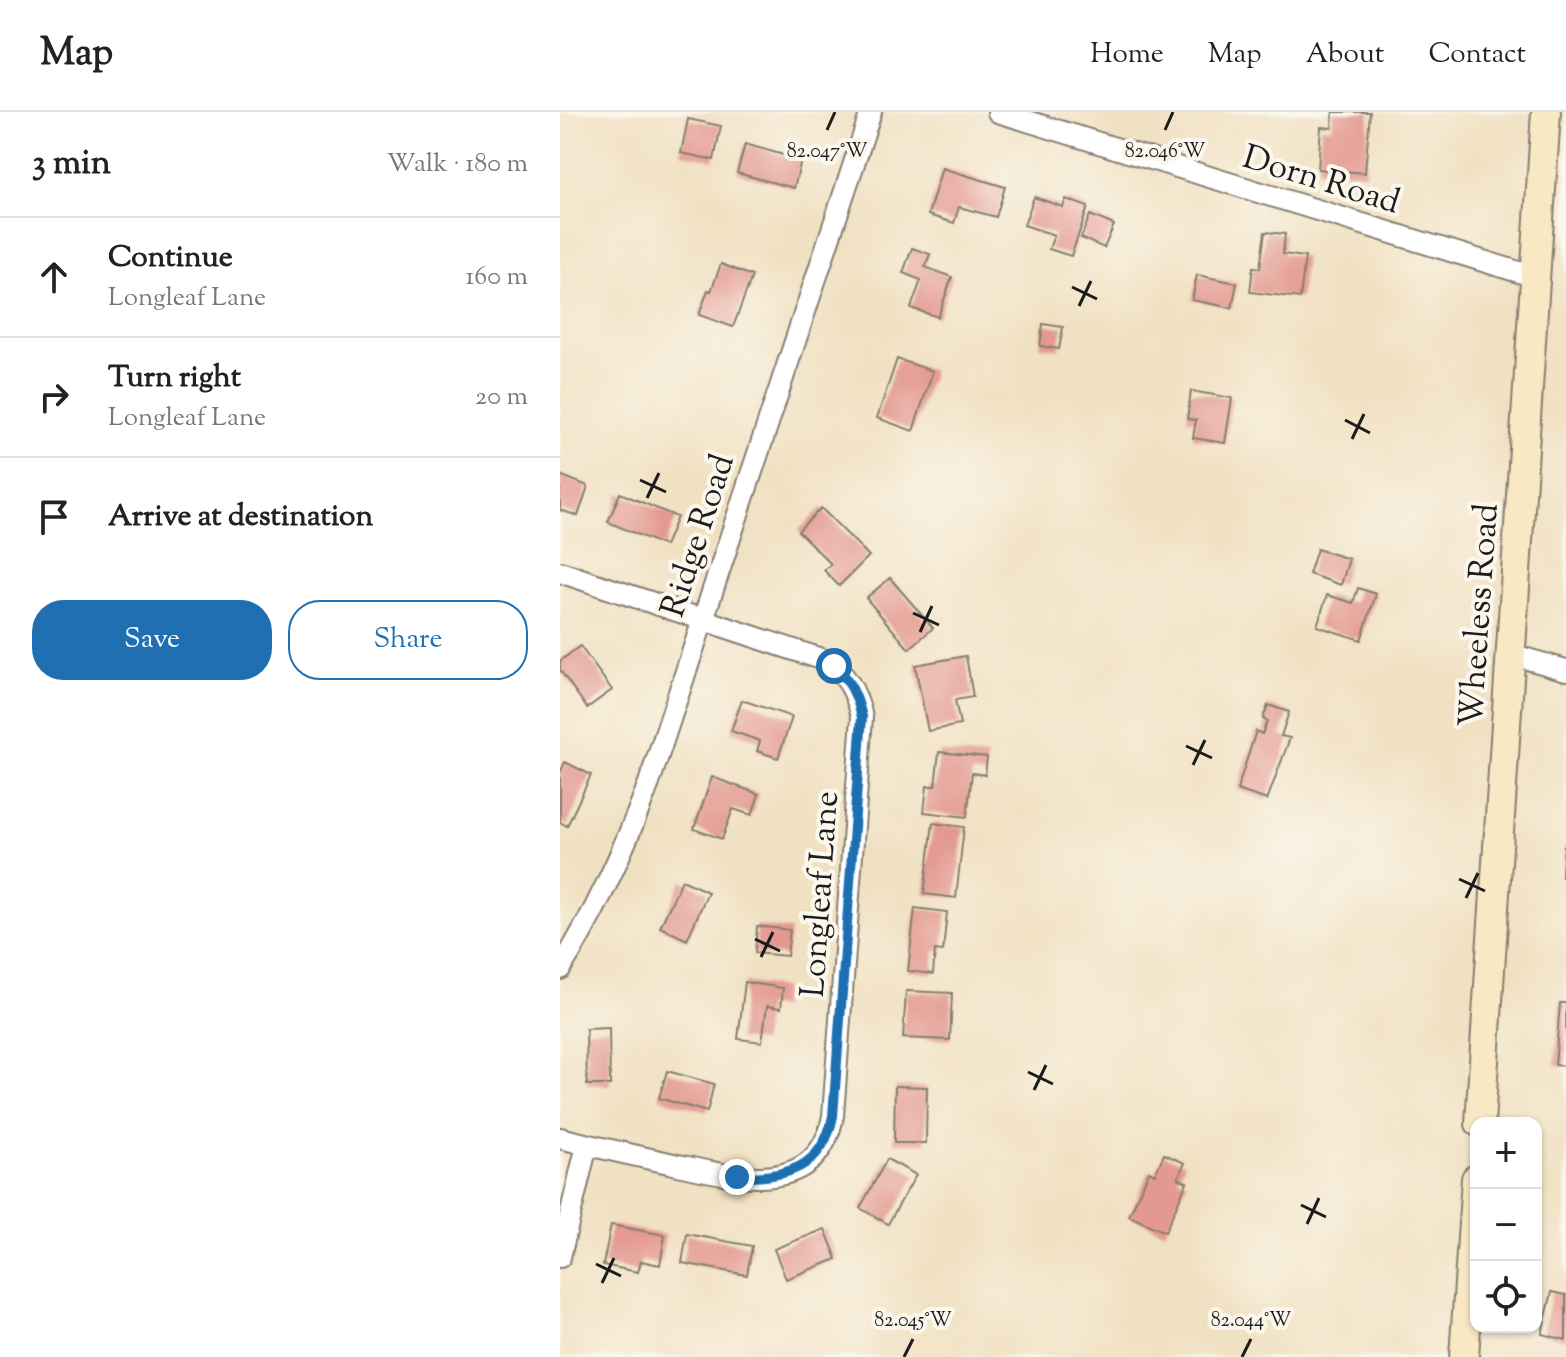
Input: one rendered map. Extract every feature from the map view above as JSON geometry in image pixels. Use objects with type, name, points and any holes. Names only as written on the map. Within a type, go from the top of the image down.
[{"type":"main road","name":"Wheeless Road","points":[[1480,1117],[1546,112]]},
{"type":"main road","points":[[1464,1357],[1475,1189]]},
{"type":"street","name":"Ridge Road","points":[[560,969],[631,833],[871,112]]},
{"type":"street","name":"Dorn Road","points":[[998,112],[1535,277]]},
{"type":"street","name":"Longleaf Lane","points":[[560,572],[824,660],[844,674],[857,698],[862,717],[831,1128],[825,1142],[810,1160],[783,1175],[762,1178],[737,1177],[560,1138]]},
{"type":"street","points":[[1510,654],[1566,670]]},
{"type":"street","points":[[560,1257],[587,1145]]},
{"type":"building","points":[[1333,112],[1370,112],[1365,173],[1318,169],[1321,127],[1332,128]]},
{"type":"building","points":[[688,119],[721,126],[714,160],[681,153]]},
{"type":"building","points":[[745,144],[801,160],[794,188],[737,173]]},
{"type":"building","points":[[942,168],[1005,187],[996,217],[959,207],[954,223],[928,215]]},
{"type":"building","points":[[1034,197],[1063,207],[1066,199],[1088,207],[1071,256],[1049,249],[1054,235],[1024,225]]},
{"type":"building","points":[[1090,215],[1114,225],[1104,248],[1081,238]]},
{"type":"building","points":[[1265,232],[1285,234],[1283,254],[1305,257],[1300,298],[1250,292],[1253,267],[1260,268]]},
{"type":"building","points":[[912,248],[930,254],[925,267],[952,277],[938,317],[911,308],[921,280],[903,273]]},
{"type":"building","points":[[721,264],[752,276],[733,327],[699,315]]},
{"type":"building","points":[[1197,275],[1237,283],[1232,308],[1192,300]]},
{"type":"building","points":[[1043,324],[1063,327],[1059,349],[1040,346]]},
{"type":"building","points":[[897,359],[933,371],[913,431],[877,418]]},
{"type":"building","points":[[1191,391],[1232,398],[1225,443],[1193,438],[1196,420],[1187,419]]},
{"type":"building","points":[[560,475],[588,486],[578,516],[560,510]]},
{"type":"building","points":[[620,493],[677,517],[665,546],[608,522]]},
{"type":"building","points":[[821,508],[869,556],[839,586],[824,570],[831,564],[798,531]]},
{"type":"building","points":[[1317,549],[1349,559],[1341,585],[1309,574]]},
{"type":"building","points":[[890,578],[933,628],[909,649],[866,598]]},
{"type":"building","points":[[1358,588],[1376,594],[1361,640],[1317,626],[1327,595],[1353,603]]},
{"type":"building","points":[[580,646],[612,690],[587,708],[560,670],[560,661]]},
{"type":"building","points":[[966,656],[973,697],[955,700],[960,725],[928,731],[915,665]]},
{"type":"building","points":[[742,700],[792,717],[778,758],[757,751],[760,741],[731,731]]},
{"type":"building","points":[[1268,705],[1289,712],[1281,736],[1290,738],[1267,800],[1237,790],[1256,731],[1262,734],[1267,721],[1263,719]]},
{"type":"building","points":[[939,752],[987,757],[985,775],[972,773],[967,817],[924,812],[927,786],[935,786]]},
{"type":"building","points":[[565,762],[591,775],[567,826],[560,822],[560,773]]},
{"type":"building","points":[[712,777],[759,794],[752,815],[733,809],[722,839],[694,829]]},
{"type":"building","points":[[933,823],[964,827],[956,898],[924,894]]},
{"type":"building","points":[[1564,846],[1566,877],[1562,877]]},
{"type":"building","points":[[682,880],[708,892],[687,940],[660,927]]},
{"type":"building","points":[[915,908],[947,912],[943,951],[935,950],[933,974],[908,971]]},
{"type":"building","points":[[757,926],[790,930],[787,956],[755,953]]},
{"type":"building","points":[[745,982],[783,988],[781,1008],[767,1006],[762,1042],[738,1039]]},
{"type":"building","points":[[906,991],[952,993],[950,1040],[903,1038]]},
{"type":"building","points":[[1560,1003],[1566,1003],[1566,1066],[1555,1065]]},
{"type":"building","points":[[609,1028],[610,1085],[587,1085],[586,1029]]},
{"type":"building","points":[[667,1071],[714,1084],[707,1112],[659,1098]]},
{"type":"building","points":[[895,1086],[927,1087],[926,1143],[894,1143]]},
{"type":"building","points":[[1164,1154],[1185,1163],[1178,1178],[1187,1182],[1165,1232],[1129,1216],[1149,1171],[1155,1174]]},
{"type":"building","points":[[887,1159],[916,1175],[888,1224],[860,1208]]},
{"type":"building","points":[[611,1225],[665,1235],[660,1265],[641,1261],[638,1272],[603,1265]]},
{"type":"building","points":[[825,1229],[837,1259],[786,1279],[774,1249]]},
{"type":"building","points":[[687,1234],[752,1246],[747,1275],[682,1263]]},
{"type":"building","points":[[1552,1292],[1566,1295],[1566,1340],[1542,1334]]},
{"type":"route","points":[[737,1177],[783,1175],[798,1168],[818,1153],[831,1128],[862,717],[851,685],[834,666]]}]
